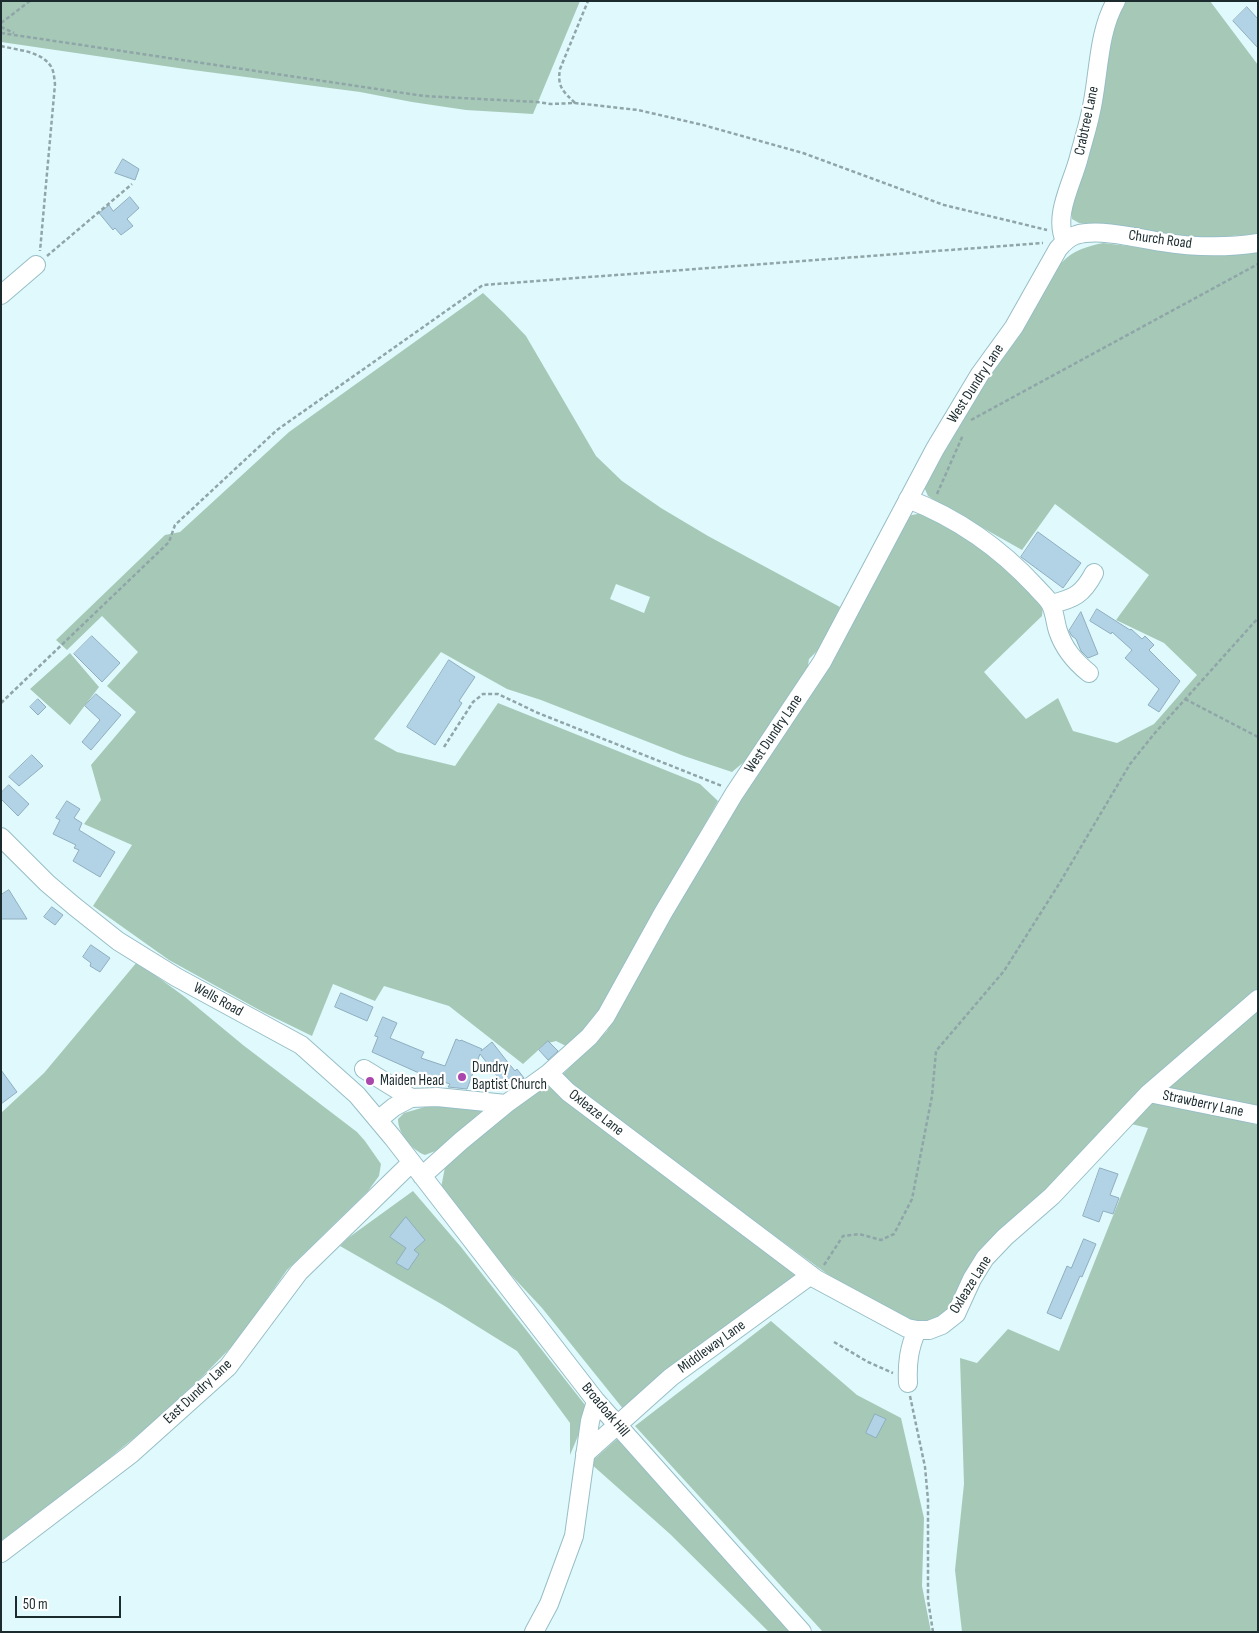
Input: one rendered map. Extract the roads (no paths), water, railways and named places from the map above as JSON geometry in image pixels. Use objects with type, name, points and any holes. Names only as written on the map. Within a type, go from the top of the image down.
[{"type":"street","name":"Crabtree Lane","points":[[1063,237],[1062,212],[1079,159],[1093,102],[1099,59],[1110,12],[1116,1]]},
{"type":"street","name":"Church Road","points":[[1063,237],[1093,233],[1122,235],[1197,246],[1258,243]]},
{"type":"street","name":"West Dundry Lane","points":[[417,1170],[461,1141],[506,1104],[550,1073],[589,1038],[606,1016],[663,913],[734,794],[822,662],[935,449],[980,374],[1014,327],[1063,237]]},
{"type":"street","points":[[1,295],[36,265]]},
{"type":"street","points":[[908,499],[960,524],[1009,560],[1051,604],[1057,630],[1066,650],[1089,673]]},
{"type":"street","points":[[1051,604],[1068,600],[1081,593],[1088,585],[1094,573]]},
{"type":"street","name":"Wells Road","points":[[5,846],[74,906],[118,941],[176,977],[301,1045],[357,1096],[417,1170]]},
{"type":"street","name":"Oxleaze Lane","points":[[550,1073],[568,1092],[813,1277],[908,1328],[929,1330],[956,1314],[972,1279],[985,1258],[1052,1196],[1149,1093],[1258,999]]},
{"type":"street","points":[[364,1070],[411,1098]]},
{"type":"street","name":"Strawberry Lane","points":[[1149,1093],[1258,1115]]},
{"type":"street","points":[[378,1120],[394,1107],[411,1098],[437,1098],[506,1104]]},
{"type":"street","name":"Broadoak Hill","points":[[417,1170],[596,1401],[802,1632]]},
{"type":"street","name":"East Dundry Lane","points":[[1,1553],[131,1454],[228,1367],[299,1272],[417,1170]]},
{"type":"street","name":"Middleway Lane","points":[[585,1454],[670,1377],[813,1277]]},
{"type":"street","points":[[907,1379],[910,1344],[917,1330]]},
{"type":"street","points":[[534,1632],[549,1604],[574,1536],[590,1421],[596,1401]]},
{"type":"place","name":"Dundry Baptist Church","points":[[462,1077]]},
{"type":"place","name":"Maiden Head","points":[[370,1081]]}]
